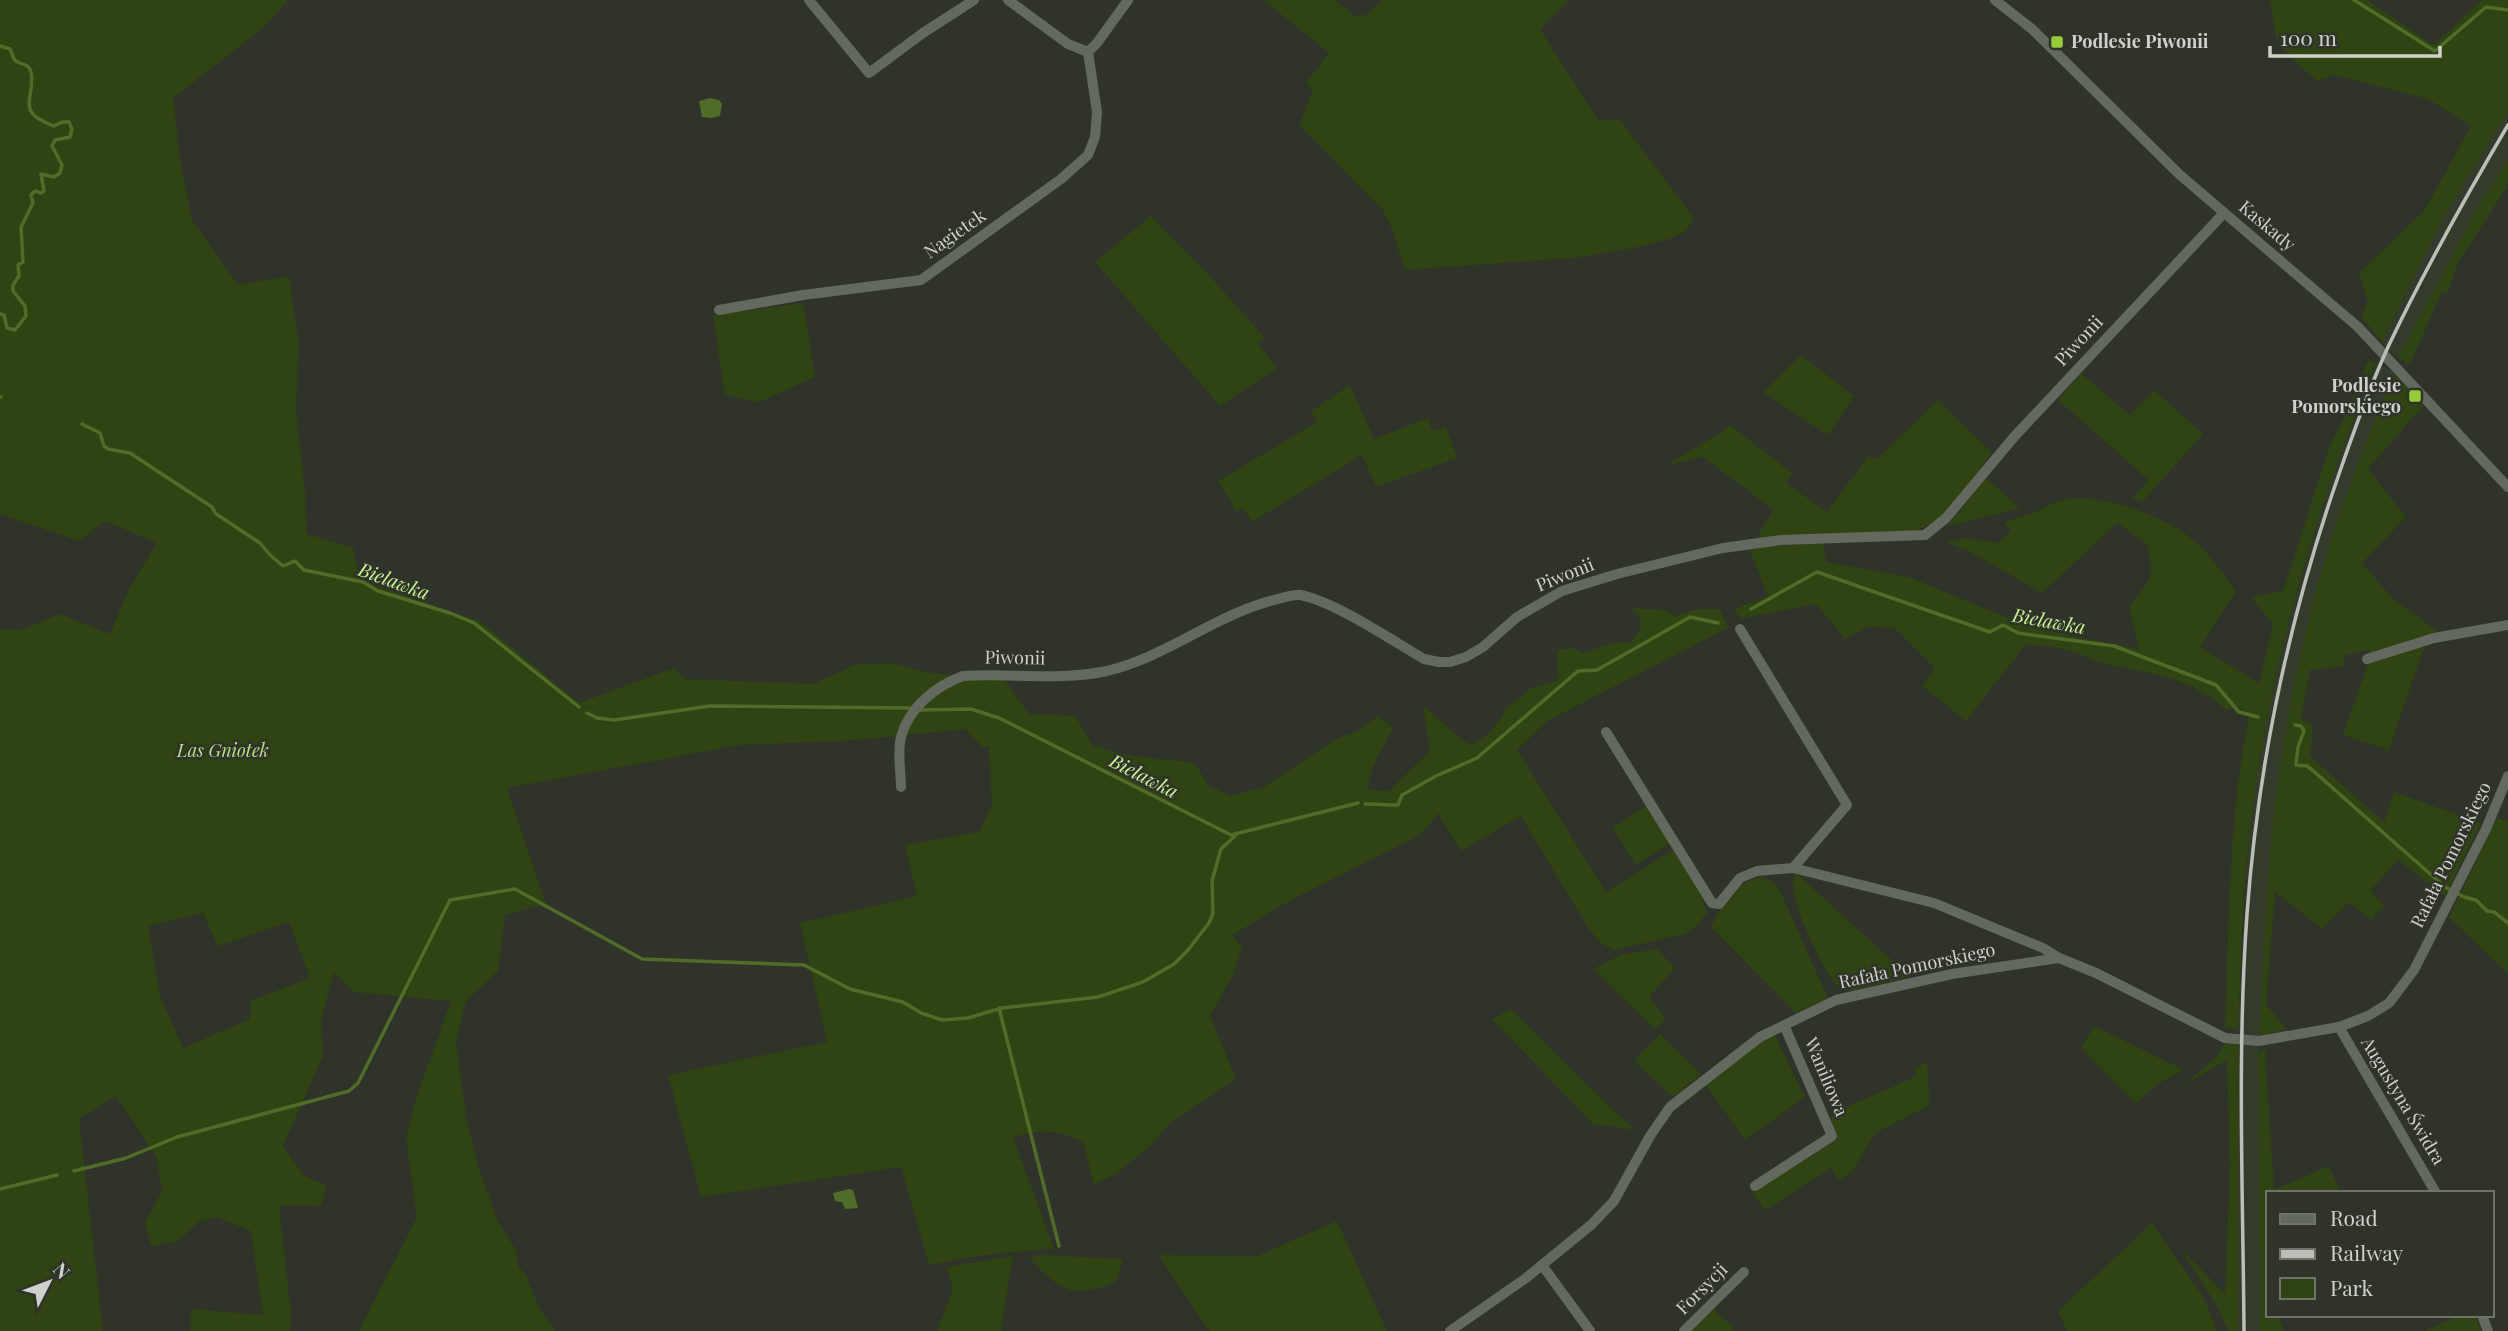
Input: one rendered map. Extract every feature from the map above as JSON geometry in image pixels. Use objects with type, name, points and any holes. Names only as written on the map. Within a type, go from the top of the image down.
[{"type":"street","points":[[809,0],[869,73],[974,0]]},
{"type":"street","points":[[1008,0],[1068,44],[1088,52],[1128,0]]},
{"type":"street","name":"Kaskady","points":[[1995,0],[2032,29],[2180,175],[2358,327],[2508,487]]},
{"type":"street","name":"Nagietek","points":[[719,310],[803,295],[920,280],[1060,179],[1088,155],[1095,138],[1097,112],[1088,52]]},
{"type":"street","name":"Piwonii","points":[[901,787],[900,739],[904,729],[918,706],[930,693],[962,676],[1073,676],[1108,670],[1142,658],[1254,605],[1293,595],[1326,604],[1424,659],[1450,662],[1483,647],[1517,617],[1562,591],[1617,574],[1745,544],[1781,540],[1924,535],[1947,518],[2023,428],[2224,213]]},
{"type":"street","points":[[2367,659],[2434,638],[2508,625]]},
{"type":"street","points":[[1740,629],[1847,805],[1793,868]]},
{"type":"street","name":"Rafała Pomorskiego","points":[[1606,732],[1712,903],[1719,904],[1740,878],[1757,871],[1793,868],[1934,904],[2043,948],[2225,1038],[2259,1041],[2339,1027],[2380,1009],[2402,988],[2455,891],[2486,829],[2508,776]]},
{"type":"street","name":"Rafała Pomorskiego","points":[[1450,1331],[1542,1265],[1591,1225],[1614,1201],[1650,1136],[1671,1107],[1760,1037],[1836,1000],[1952,974],[2059,958]]},
{"type":"street","name":"Waniliowa","points":[[1755,1186],[1832,1136],[1784,1025]]},
{"type":"street","name":"Augustyna Świdra","points":[[2339,1027],[2435,1191]]},
{"type":"street","points":[[1542,1265],[1590,1331]]},
{"type":"street","name":"Forsycji","points":[[1684,1331],[1744,1272]]},
{"type":"shaded area","points":[[710,98],[719,100],[722,104],[720,116],[702,117],[699,101]]},
{"type":"shaded area","points":[[2508,111],[2508,158],[2477,208],[2398,358],[2382,342],[2444,216]]},
{"type":"shaded area","points":[[2376,363],[2395,373],[2347,496],[2312,605],[2287,729],[2275,808],[2258,1052],[2260,1331],[2238,1331],[2238,1029],[2248,849],[2257,776],[2269,707],[2289,623],[2331,478]]},
{"type":"shaded area","points":[[853,1190],[858,1208],[845,1209],[842,1202],[835,1201],[833,1193]]},
{"type":"green space","name":"Las Gniotek","points":[[0,0],[288,0],[262,29],[173,98],[180,159],[192,220],[238,285],[289,276],[299,344],[296,411],[307,534],[353,548],[360,580],[481,622],[579,703],[674,668],[685,679],[813,684],[857,664],[892,663],[925,672],[955,676],[946,680],[897,736],[739,745],[507,788],[546,904],[505,915],[498,971],[466,1001],[456,1042],[466,1116],[479,1169],[498,1222],[516,1250],[518,1266],[526,1275],[539,1308],[555,1331],[359,1331],[417,1217],[406,1139],[416,1098],[451,1001],[354,992],[334,973],[321,1019],[323,1056],[283,1146],[304,1176],[327,1186],[321,1206],[279,1205],[291,1314],[290,1331],[190,1331],[191,1309],[263,1315],[251,1231],[217,1217],[200,1221],[178,1241],[151,1246],[145,1223],[162,1191],[157,1158],[116,1096],[79,1119],[103,1331],[0,1331],[0,629],[21,630],[60,614],[110,634],[129,589],[157,543],[105,521],[79,541],[0,514]],"holes":[[[203,913],[218,946],[289,922],[310,978],[250,1001],[250,1019],[183,1048],[160,996],[148,926]]]},
{"type":"green space","points":[[1264,0],[1335,0],[1355,16],[1366,15],[1383,0],[1569,0],[1540,29],[1598,120],[1620,120],[1694,218],[1686,231],[1669,239],[1633,248],[1573,258],[1405,270],[1383,210],[1299,125],[1313,90],[1306,83],[1329,53]]},
{"type":"green space","points":[[2270,0],[2367,0],[2432,44],[2437,43],[2481,0],[2508,0],[2508,111],[2444,216],[2382,342],[2361,316],[2368,301],[2359,273],[2424,211],[2471,126],[2428,99],[2334,75],[2317,81],[2290,57],[2276,37]]},
{"type":"green space","points":[[2508,158],[2508,185],[2458,263],[2448,292],[2441,293],[2410,365],[2398,358],[2477,208]]},
{"type":"green space","points":[[1151,216],[1264,337],[1258,344],[1277,368],[1220,406],[1095,262]]},
{"type":"green space","points":[[803,303],[815,377],[759,402],[725,395],[713,315]]},
{"type":"green space","points":[[1801,355],[1854,396],[1828,435],[1763,392]]},
{"type":"green space","points":[[2368,360],[2376,363],[2312,540],[2279,663],[2266,725],[2248,849],[2238,1029],[2225,1027],[2233,832],[2249,717],[2235,704],[2228,711],[2200,691],[2172,679],[2105,664],[2068,650],[2026,644],[1966,721],[1922,686],[1935,668],[1895,628],[1868,627],[1845,639],[1816,604],[1741,619],[1734,609],[1768,597],[1749,548],[1823,543],[1826,562],[1909,577],[2032,628],[2139,649],[2129,608],[2149,579],[2150,557],[2147,544],[2117,523],[2042,593],[1969,551],[1947,543],[1963,538],[1998,543],[2011,531],[2004,522],[2060,501],[2095,500],[2134,509],[2171,525],[2214,561],[2236,591],[2200,647],[2259,683],[2273,624],[2251,597],[2283,591],[2329,448]]},
{"type":"green space","points":[[2081,373],[2130,415],[2154,390],[2203,434],[2143,501],[2132,499],[2149,480],[2058,400]]},
{"type":"green space","points":[[2395,373],[2423,406],[2368,469],[2406,517],[2362,563],[2395,601],[2441,633],[2425,644],[2389,750],[2343,735],[2368,663],[2370,649],[2343,656],[2345,666],[2310,670],[2301,719],[2313,725],[2310,756],[2384,822],[2394,792],[2481,823],[2445,896],[2398,860],[2370,891],[2384,905],[2371,920],[2349,902],[2322,929],[2275,892],[2266,1004],[2286,1029],[2264,1035],[2259,1033],[2271,838],[2281,759],[2295,683],[2328,547]]},
{"type":"green space","points":[[1350,385],[1374,439],[1428,418],[1432,431],[1446,428],[1457,458],[1376,487],[1362,455],[1252,522],[1243,508],[1237,512],[1218,481],[1317,422],[1310,412]]},
{"type":"green space","points":[[1938,400],[1992,453],[1946,511],[1923,527],[1910,532],[1759,538],[1759,533],[1774,510],[1703,457],[1666,465],[1730,425],[1792,473],[1786,483],[1827,512],[1868,456],[1877,459]]},
{"type":"green space","points":[[1986,478],[2020,508],[1948,526]]},
{"type":"green space","points":[[1631,608],[1665,610],[1674,616],[1698,609],[1720,609],[1728,628],[1547,721],[1517,750],[1606,892],[1673,850],[1699,890],[1707,913],[1685,934],[1614,950],[1601,943],[1589,929],[1521,816],[1461,851],[1438,813],[1422,834],[1293,899],[1232,935],[1242,947],[1234,973],[1210,1016],[1236,1079],[1170,1123],[1150,1146],[1116,1174],[1094,1184],[1083,1142],[1073,1138],[1049,1132],[1013,1137],[1054,1249],[991,1254],[929,1265],[901,1167],[701,1197],[668,1075],[827,1042],[800,923],[917,896],[905,845],[979,832],[992,805],[989,746],[982,747],[965,729],[904,735],[914,717],[944,687],[968,677],[1003,678],[1029,714],[1075,716],[1093,746],[1129,755],[1195,763],[1208,785],[1230,796],[1264,787],[1338,738],[1357,731],[1378,716],[1393,728],[1373,766],[1367,790],[1389,791],[1430,751],[1423,705],[1463,741],[1472,745],[1492,731],[1507,707],[1527,690],[1558,680],[1557,650],[1574,648],[1583,653],[1615,642],[1629,643],[1638,634],[1641,625],[1639,617]]},
{"type":"green space","points":[[1648,805],[1670,843],[1636,865],[1612,828]]},
{"type":"green space","points":[[2497,818],[2508,821],[2508,974],[2449,917]]},
{"type":"green space","points":[[1796,873],[1910,977],[1850,991],[1833,981],[1819,957],[1795,898],[1793,883]]},
{"type":"green space","points":[[1762,877],[1773,882],[1780,891],[1828,998],[1796,1013],[1711,927],[1731,895],[1745,883]]},
{"type":"green space","points":[[1657,949],[1675,968],[1649,997],[1666,1019],[1655,1029],[1593,969],[1621,955]]},
{"type":"green space","points":[[1511,1009],[1636,1130],[1593,1124],[1492,1019]]},
{"type":"green space","points":[[2094,1026],[2184,1070],[2159,1083],[2136,1103],[2081,1048]]},
{"type":"green space","points":[[1660,1034],[1701,1074],[1673,1097],[1634,1061]]},
{"type":"green space","points":[[1774,1034],[1805,1097],[1745,1140],[1706,1085]]},
{"type":"green space","points":[[2230,1042],[2238,1045],[2238,1331],[2228,1331],[2219,1309],[2179,1247],[2225,1294],[2230,1166],[2227,1060],[2184,1085]]},
{"type":"green space","points":[[2265,1050],[2274,1190],[2329,1166],[2340,1191],[2266,1191],[2266,1317],[2279,1317],[2284,1331],[2260,1331],[2258,1052]]},
{"type":"green space","points":[[1927,1063],[1930,1105],[1875,1133],[1851,1173],[1838,1180],[1831,1168],[1765,1210],[1752,1192],[1836,1140],[1838,1136],[1831,1121],[1833,1113],[1917,1076],[1914,1068]]},
{"type":"green space","points":[[1337,1221],[1387,1331],[1209,1331],[1158,1255],[1257,1256]]},
{"type":"green space","points":[[2152,1223],[2204,1298],[2217,1331],[2067,1331],[2058,1311]]},
{"type":"green space","points":[[1042,1255],[1123,1259],[1117,1281],[1078,1291],[1058,1284],[1029,1257]]},
{"type":"green space","points":[[1013,1256],[1001,1331],[937,1331],[953,1289],[947,1267]]},
{"type":"green space","points":[[1712,1308],[1735,1329],[1689,1331]]},
{"type":"green space","points":[[2456,1317],[2476,1317],[2481,1331],[2425,1331]]},
{"type":"waterway","points":[[2354,0],[2435,51],[2486,7],[2508,10]]},
{"type":"waterway","name":"Bielawka","points":[[0,46],[10,49],[14,59],[30,69],[32,81],[29,104],[34,115],[54,126],[69,122],[72,129],[70,137],[55,140],[52,146],[62,165],[60,173],[54,177],[41,174],[44,191],[35,191],[31,195],[33,203],[21,227],[23,262],[18,265],[19,276],[13,285],[13,291],[25,306],[26,316],[15,330],[7,328],[4,315],[0,314]]},
{"type":"waterway","name":"Bielawka","points":[[82,424],[100,433],[104,446],[108,449],[130,453],[212,507],[216,514],[260,543],[283,566],[295,561],[304,570],[363,582],[378,591],[474,623],[579,707]]},
{"type":"waterway","name":"Bielawka","points":[[1751,609],[1817,572],[1990,632],[2003,625],[2018,633],[2114,646],[2216,685],[2239,712],[2258,717]]},
{"type":"waterway","name":"Bielawka","points":[[1365,804],[1398,805],[1402,795],[1477,758],[1578,671],[1597,670],[1690,617],[1718,623]]},
{"type":"waterway","name":"Bielawka","points":[[587,713],[597,718],[614,720],[710,706],[912,708]]},
{"type":"waterway","name":"Bielawka","points":[[920,710],[971,709],[999,718],[1231,835],[1358,803]]},
{"type":"waterway","name":"Bielawka","points":[[2295,725],[2301,726],[2304,731],[2298,747],[2296,765],[2311,769],[2445,887],[2476,900],[2487,911],[2494,912],[2508,923]]},
{"type":"waterway","points":[[74,1171],[126,1158],[177,1137],[349,1091],[358,1083],[450,900],[515,889],[642,959],[804,965],[850,989],[903,1002],[921,1013],[942,1020],[968,1018],[1002,1008],[1098,997],[1143,982],[1174,964],[1209,923],[1213,913],[1212,881],[1221,849],[1235,836]]},
{"type":"waterway","points":[[999,1008],[1059,1246]]},
{"type":"waterway","points":[[0,1189],[57,1175]]},
{"type":"railway","points":[[2244,1331],[2241,1123],[2244,966],[2252,858],[2278,692],[2320,530],[2374,379],[2430,263],[2508,125]]},
{"type":"place","name":"Podlesie Piwonii","points":[[2057,42]]},
{"type":"place","name":"Podlesie Pomorskiego","points":[[2415,396]]}]
